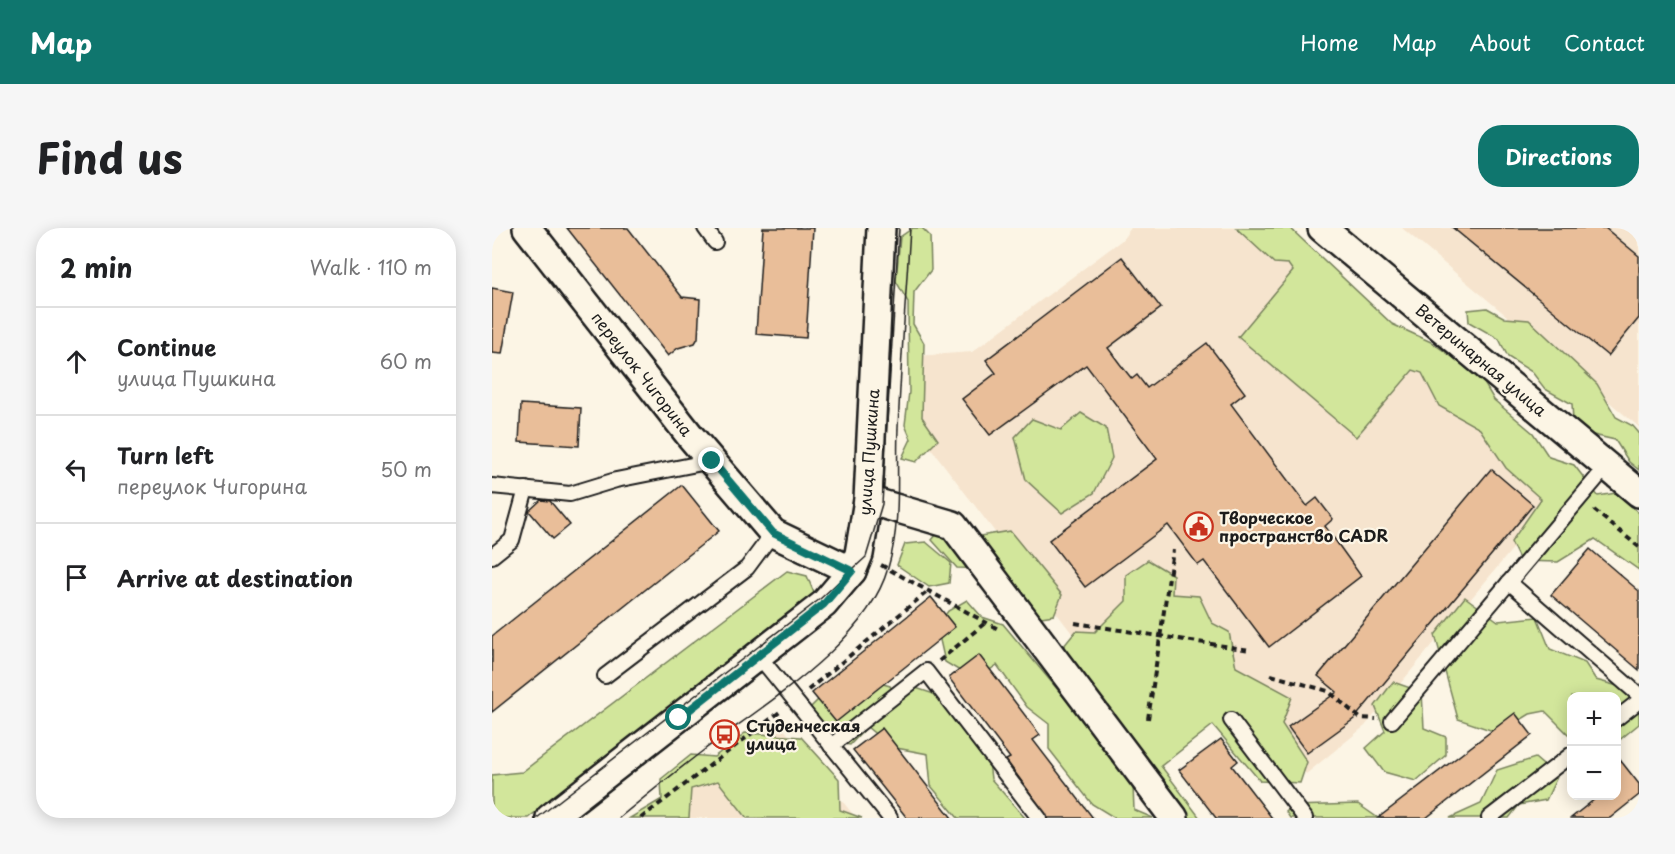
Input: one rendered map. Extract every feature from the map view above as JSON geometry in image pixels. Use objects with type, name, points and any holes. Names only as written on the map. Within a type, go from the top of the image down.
[{"type":"street","name":"переулок Чигорина","points":[[527,228],[712,461],[773,533],[856,562]]},
{"type":"street","name":"улица Пушкина","points":[[856,562],[868,500],[881,228]]},
{"type":"street","name":"Ветеринарная улица","points":[[1322,228],[1639,493]]},
{"type":"street","points":[[868,500],[952,525],[1174,818]]},
{"type":"street","points":[[550,818],[824,604],[856,562]]},
{"type":"lane","points":[[705,228],[716,242]]},
{"type":"lane","points":[[492,486],[570,494],[616,480],[712,461]]},
{"type":"lane","points":[[1392,721],[1607,466]]},
{"type":"lane","points":[[492,556],[512,540],[526,489]]},
{"type":"lane","points":[[604,676],[747,568],[773,533]]},
{"type":"lane","points":[[1509,582],[1639,695]]},
{"type":"lane","points":[[758,655],[890,818]]},
{"type":"lane","points":[[831,746],[926,671],[1039,818]]},
{"type":"lane","points":[[1621,716],[1639,701]]},
{"type":"lane","points":[[1232,720],[1305,818]]},
{"type":"lane","points":[[1489,818],[1567,758]]},
{"type":"path","points":[[1580,498],[1639,547]]},
{"type":"path","points":[[1148,719],[1173,550]]},
{"type":"path","points":[[856,562],[927,592],[1005,631]]},
{"type":"path","points":[[641,818],[794,701],[927,592]]},
{"type":"path","points":[[926,671],[985,623]]},
{"type":"path","points":[[1075,623],[1250,650]]},
{"type":"path","points":[[1271,675],[1328,691],[1360,718],[1392,721]]},
{"type":"shaded area","points":[[1131,228],[1273,228],[1569,481],[1365,726],[1306,774],[1243,694],[1141,724],[918,431],[917,356],[972,352],[1122,240]]},
{"type":"shaded area","points":[[1402,228],[1639,228],[1639,427]]},
{"type":"shaded area","points":[[779,723],[856,818],[653,818]]},
{"type":"green space","points":[[913,228],[922,228],[930,236],[931,270],[914,292],[913,324],[924,343],[922,417],[938,440],[916,462],[902,458],[911,439],[905,425],[909,392],[908,302],[896,281],[900,237]]},
{"type":"green space","points":[[1236,228],[1290,228],[1392,324],[1431,342],[1480,376],[1494,400],[1533,433],[1549,457],[1574,465],[1598,496],[1616,493],[1639,513],[1639,570],[1595,539],[1558,562],[1520,561],[1511,542],[1541,499],[1506,468],[1480,429],[1439,406],[1422,373],[1413,370],[1356,437],[1238,337],[1293,271],[1288,264],[1274,263]]},
{"type":"green space","points":[[1487,308],[1505,318],[1529,320],[1597,384],[1616,417],[1633,426],[1639,433],[1639,470],[1629,462],[1615,440],[1589,434],[1573,421],[1572,404],[1545,389],[1532,372],[1508,357],[1499,339],[1469,322],[1468,310]]},
{"type":"green space","points":[[1081,413],[1106,428],[1112,458],[1094,493],[1062,513],[1026,480],[1015,437],[1032,419],[1061,430]]},
{"type":"green space","points":[[952,515],[980,536],[1010,531],[1062,595],[1054,615],[1028,619],[994,569],[957,568],[932,540]]},
{"type":"green space","points":[[926,542],[951,563],[949,583],[929,587],[897,565],[905,544]]},
{"type":"green space","points":[[1148,560],[1173,575],[1172,594],[1199,596],[1212,623],[1229,632],[1236,667],[1292,697],[1282,724],[1307,762],[1300,783],[1260,781],[1213,725],[1161,766],[1200,818],[1164,818],[1059,652],[1076,631],[1095,632],[1126,601],[1126,575]]},
{"type":"green space","points":[[787,571],[807,576],[814,593],[528,818],[492,818],[492,775],[522,772]]},
{"type":"green space","points":[[1465,597],[1498,621],[1537,617],[1550,649],[1585,663],[1596,680],[1625,688],[1639,711],[1639,724],[1621,739],[1621,692],[1567,692],[1567,733],[1545,711],[1530,714],[1499,733],[1458,719],[1435,635]]},
{"type":"green space","points":[[967,600],[982,617],[1003,624],[1073,708],[1133,786],[1134,810],[1153,818],[1115,818],[1092,804],[1049,749],[1049,724],[1027,707],[997,665],[975,680],[945,662],[937,627],[948,611]]},
{"type":"green space","points":[[866,679],[890,686],[900,701],[916,688],[955,701],[987,745],[991,779],[1025,818],[958,818],[931,786],[928,754],[891,747],[867,727],[850,745],[818,740],[808,710],[821,697]]},
{"type":"green space","points":[[1393,682],[1422,692],[1424,728],[1446,737],[1446,755],[1416,781],[1384,772],[1366,748],[1385,731],[1375,706]]},
{"type":"green space","points":[[745,733],[801,737],[839,779],[840,810],[862,818],[747,818],[718,781],[691,789],[689,818],[630,818],[662,799],[661,779],[691,755],[714,757]]},
{"type":"green space","points":[[1535,758],[1557,777],[1546,800],[1519,805],[1509,818],[1450,818],[1481,804],[1497,770]]},
{"type":"green space","points":[[1358,804],[1378,818],[1290,818],[1286,812],[1293,806]]},
{"type":"building","points":[[567,228],[628,228],[682,297],[700,299],[698,338],[695,343],[678,348],[668,356]]},
{"type":"building","points":[[763,228],[813,228],[806,338],[756,334]]},
{"type":"building","points":[[1453,228],[1605,228],[1639,256],[1639,318],[1608,356]]},
{"type":"building","points":[[1122,257],[1161,308],[1108,348],[1132,379],[1137,375],[1147,388],[1207,343],[1245,393],[1231,404],[1307,506],[1317,498],[1333,519],[1325,526],[1361,576],[1269,647],[1204,561],[1198,565],[1168,525],[1085,587],[1049,540],[1157,459],[1086,365],[990,435],[962,399],[996,373],[986,360]]},
{"type":"building","points":[[492,288],[513,292],[502,354],[492,353]]},
{"type":"building","points":[[521,404],[581,408],[579,446],[519,442]]},
{"type":"building","points":[[1491,469],[1533,505],[1354,719],[1307,753],[1288,727],[1337,692],[1318,676]]},
{"type":"building","points":[[682,485],[719,531],[492,712],[492,636]]},
{"type":"building","points":[[541,500],[550,501],[570,525],[553,539],[529,511]]},
{"type":"building","points":[[1590,549],[1639,591],[1639,670],[1551,595]]},
{"type":"building","points":[[931,597],[955,627],[836,722],[812,693]]},
{"type":"building","points":[[979,655],[1040,735],[1033,740],[1093,818],[1048,818],[1006,760],[1010,758],[949,678]]},
{"type":"building","points":[[1515,713],[1532,735],[1426,818],[1378,818]]},
{"type":"building","points":[[882,728],[952,818],[907,818],[853,750]]},
{"type":"building","points":[[1221,739],[1238,761],[1232,766],[1272,818],[1216,818],[1179,770]]},
{"type":"building","points":[[1621,761],[1639,784],[1639,795],[1610,818],[1571,818],[1594,800],[1621,800]]},
{"type":"tram line","points":[[537,818],[820,599],[866,557],[882,504],[899,228]]},
{"type":"tram line","points":[[619,818],[693,758],[810,670],[859,622],[876,596],[888,568],[897,515],[898,428],[910,228]]},
{"type":"place","name":"Творческое пространство CADR","points":[[1198,527]]},
{"type":"place","name":"Студенческая улица","points":[[725,735]]},
{"type":"route","points":[[679,718],[824,604],[852,571],[773,533],[712,461]]}]
